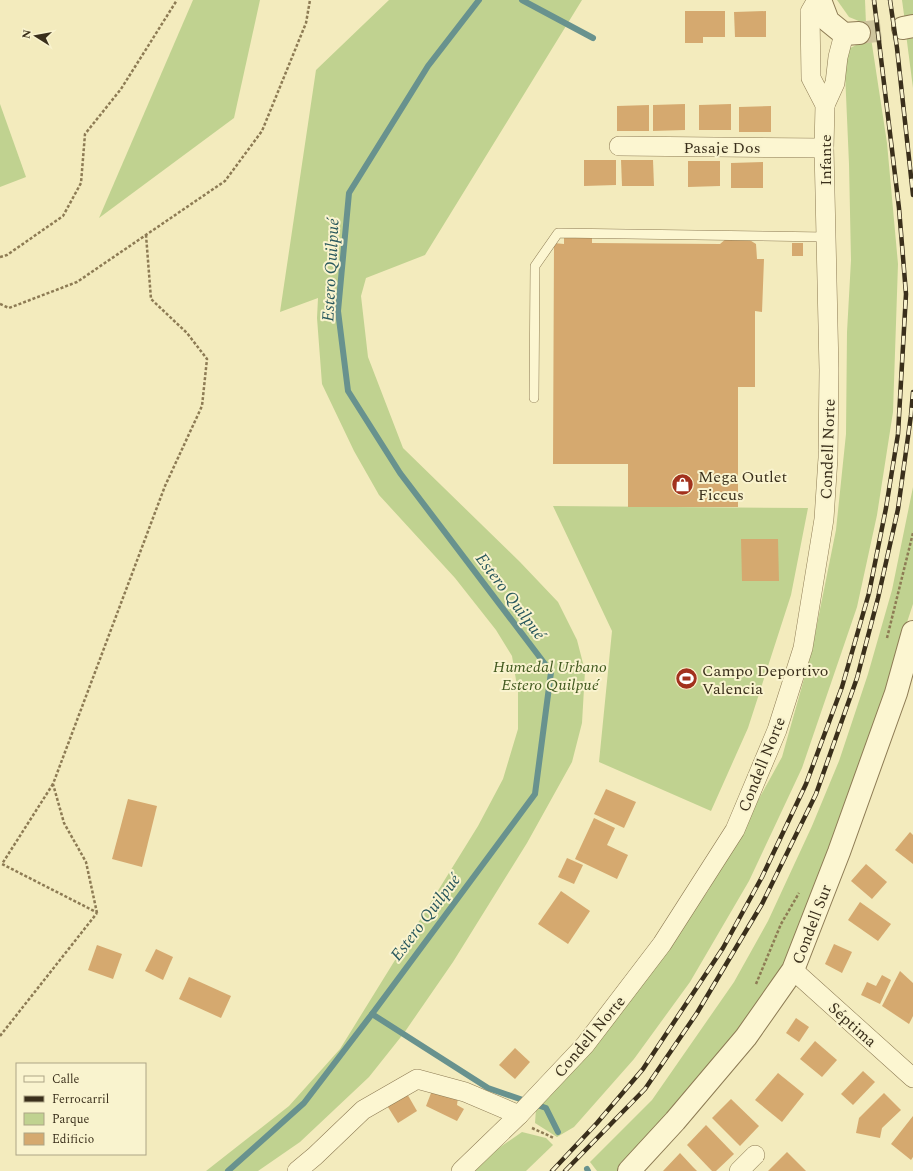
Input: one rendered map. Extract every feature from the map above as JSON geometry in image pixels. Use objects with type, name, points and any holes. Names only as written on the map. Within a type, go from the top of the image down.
[{"type":"street","name":"Infante","points":[[818,0],[828,21],[851,33],[838,57],[835,83],[825,105],[824,148],[826,215]]},
{"type":"street","name":"Infante","points":[[818,0],[810,12],[811,78],[825,105]]},
{"type":"street","name":"Pasaje Dos","points":[[619,146],[824,148]]},
{"type":"street","name":"Condell Norte","points":[[461,1171],[519,1115],[585,1045],[662,944],[735,830],[777,730],[802,648],[824,519],[828,458],[829,370],[826,215]]},
{"type":"street","name":"Condell Sur","points":[[630,1171],[675,1121],[746,1037],[793,970],[841,845],[896,692],[913,632]]},
{"type":"street","name":"Séptima","points":[[793,970],[913,1078]]},
{"type":"street","points":[[297,1171],[315,1156],[363,1110],[417,1079],[465,1092],[519,1115]]},
{"type":"street","points":[[739,1171],[755,1155]]},
{"type":"lane","points":[[534,398],[535,266],[558,233],[826,237]]},
{"type":"path","points":[[0,257],[7,255],[62,216],[81,183],[84,134],[121,89],[177,0]]},
{"type":"path","points":[[0,304],[9,308],[77,282],[225,181],[262,131],[306,23],[310,0]]},
{"type":"path","points":[[97,913],[1,865],[53,784],[165,486],[202,406],[207,359],[187,333],[151,299],[146,235]]},
{"type":"path","points":[[886,645],[913,533]]},
{"type":"path","points":[[53,784],[64,823],[86,862],[97,913]]},
{"type":"path","points":[[754,987],[781,924],[799,892]]},
{"type":"path","points":[[0,1036],[97,913]]},
{"type":"green space","points":[[193,0],[260,0],[234,118],[99,218]]},
{"type":"green space","name":"Humedal Urbano Estero Quilpué","points":[[389,0],[582,0],[425,255],[366,278],[361,296],[368,357],[403,448],[520,562],[558,602],[577,640],[585,671],[582,723],[572,762],[527,843],[453,962],[404,1033],[369,1077],[300,1142],[258,1171],[206,1171],[289,1106],[340,1049],[478,826],[503,779],[518,729],[518,692],[512,656],[496,630],[455,578],[379,495],[354,451],[322,384],[317,318],[318,298],[280,312],[316,70]]},
{"type":"green space","points":[[837,0],[865,0],[866,24],[849,17]]},
{"type":"green space","points":[[902,0],[913,0],[913,18],[905,22]]},
{"type":"green space","points":[[913,32],[913,88],[906,34]]},
{"type":"green space","points":[[871,38],[887,143],[898,264],[893,412],[877,515],[857,607],[802,768],[749,881],[690,982],[634,1059],[574,1127],[557,1137],[535,1123],[536,1109],[611,1025],[708,891],[782,757],[811,654],[836,530],[846,434],[847,332],[851,260],[845,72],[848,49]]},
{"type":"green space","points":[[0,104],[26,177],[0,187]]},
{"type":"green space","points":[[913,487],[913,604],[880,709],[835,829],[815,890],[791,952],[750,1016],[623,1171],[597,1171],[590,1162],[652,1100],[734,982],[768,921],[812,826],[839,761],[868,674],[892,590]]},
{"type":"green space","name":"Campo Deportivo Valencia","points":[[553,506],[808,508],[791,595],[748,728],[711,811],[599,762],[612,631]]},
{"type":"green space","points":[[522,1132],[546,1138],[553,1145],[526,1171],[471,1171],[480,1161]]},
{"type":"building","points":[[685,11],[725,11],[725,37],[703,37],[703,43],[685,43]]},
{"type":"building","points":[[766,11],[766,37],[735,37],[734,12]]},
{"type":"building","points":[[685,104],[685,130],[653,131],[653,105]]},
{"type":"building","points":[[731,104],[731,130],[699,130],[699,105]]},
{"type":"building","points":[[649,105],[649,131],[617,131],[617,106]]},
{"type":"building","points":[[771,106],[771,132],[739,132],[739,107]]},
{"type":"building","points":[[584,160],[616,160],[616,185],[584,186]]},
{"type":"building","points":[[621,160],[653,160],[654,186],[622,186]]},
{"type":"building","points":[[688,161],[720,161],[720,186],[688,187]]},
{"type":"building","points":[[763,162],[763,188],[731,188],[731,163]]},
{"type":"building","points":[[564,231],[592,231],[592,243],[720,244],[727,238],[748,239],[756,244],[757,259],[764,259],[762,312],[755,311],[755,387],[738,387],[738,507],[628,507],[628,464],[553,464],[554,243],[564,244]]},
{"type":"building","points":[[792,243],[803,243],[803,256],[792,256]]},
{"type":"building","points":[[741,539],[778,539],[779,581],[742,581]]},
{"type":"building","points":[[606,789],[636,802],[624,828],[594,814]]},
{"type":"building","points":[[128,799],[157,806],[142,867],[112,859]]},
{"type":"building","points":[[594,818],[615,828],[607,845],[628,855],[617,879],[575,859]]},
{"type":"building","points":[[910,832],[913,835],[913,864],[895,850]]},
{"type":"building","points":[[567,858],[583,865],[574,884],[558,877]]},
{"type":"building","points":[[866,864],[887,882],[872,899],[851,881]]},
{"type":"building","points":[[561,891],[590,911],[568,944],[538,924]]},
{"type":"building","points":[[860,902],[891,924],[878,941],[848,920]]},
{"type":"building","points":[[834,944],[852,952],[842,973],[825,964]]},
{"type":"building","points":[[97,945],[122,954],[113,979],[88,970]]},
{"type":"building","points":[[156,949],[173,957],[163,980],[145,971]]},
{"type":"building","points":[[900,971],[913,983],[913,1016],[909,1024],[882,1006]]},
{"type":"building","points":[[882,975],[891,980],[880,1004],[861,995],[867,982],[876,986]]},
{"type":"building","points":[[189,977],[231,996],[221,1018],[179,999]]},
{"type":"building","points":[[796,1018],[809,1027],[799,1042],[786,1033]]},
{"type":"building","points":[[815,1041],[837,1060],[822,1077],[800,1059]]},
{"type":"building","points":[[515,1048],[530,1062],[515,1079],[499,1065]]},
{"type":"building","points":[[863,1071],[875,1082],[853,1105],[841,1094]]},
{"type":"building","points":[[778,1073],[804,1094],[782,1122],[755,1100]]},
{"type":"building","points":[[433,1088],[458,1097],[457,1105],[464,1109],[457,1121],[426,1106]]},
{"type":"building","points":[[406,1092],[417,1111],[398,1123],[386,1104]]},
{"type":"building","points":[[884,1093],[901,1110],[882,1128],[880,1138],[856,1133],[859,1118]]},
{"type":"building","points":[[731,1099],[759,1126],[740,1146],[712,1118]]},
{"type":"building","points":[[913,1116],[913,1157],[911,1160],[891,1144]]},
{"type":"building","points":[[706,1125],[734,1154],[716,1171],[712,1171],[687,1145]]},
{"type":"building","points":[[787,1152],[806,1171],[768,1171]]},
{"type":"building","points":[[680,1153],[697,1171],[663,1171]]},
{"type":"waterway","name":"Estero Quilpué","points":[[228,1171],[304,1103],[535,794],[551,672],[400,473],[348,391],[338,311],[349,193],[428,66],[479,0]]},
{"type":"waterway","points":[[522,0],[593,38]]},
{"type":"waterway","points":[[372,1014],[488,1088],[546,1108],[558,1132]]},
{"type":"tunnel","points":[[859,33],[903,28]]},
{"type":"railway","points":[[552,1171],[597,1123],[643,1069],[723,948],[762,877],[806,784],[842,687],[869,593],[886,508],[898,434],[906,294],[899,208],[874,0]]},
{"type":"railway","points":[[890,0],[897,48],[913,195]]},
{"type":"railway","points":[[565,1171],[645,1089],[697,1013],[762,904],[816,794],[857,678],[878,598],[898,509],[913,392]]},
{"type":"place","name":"Mega Outlet Ficcus","points":[[683,485]]},
{"type":"place","name":"Campo Deportivo Valencia","points":[[686,679]]}]
